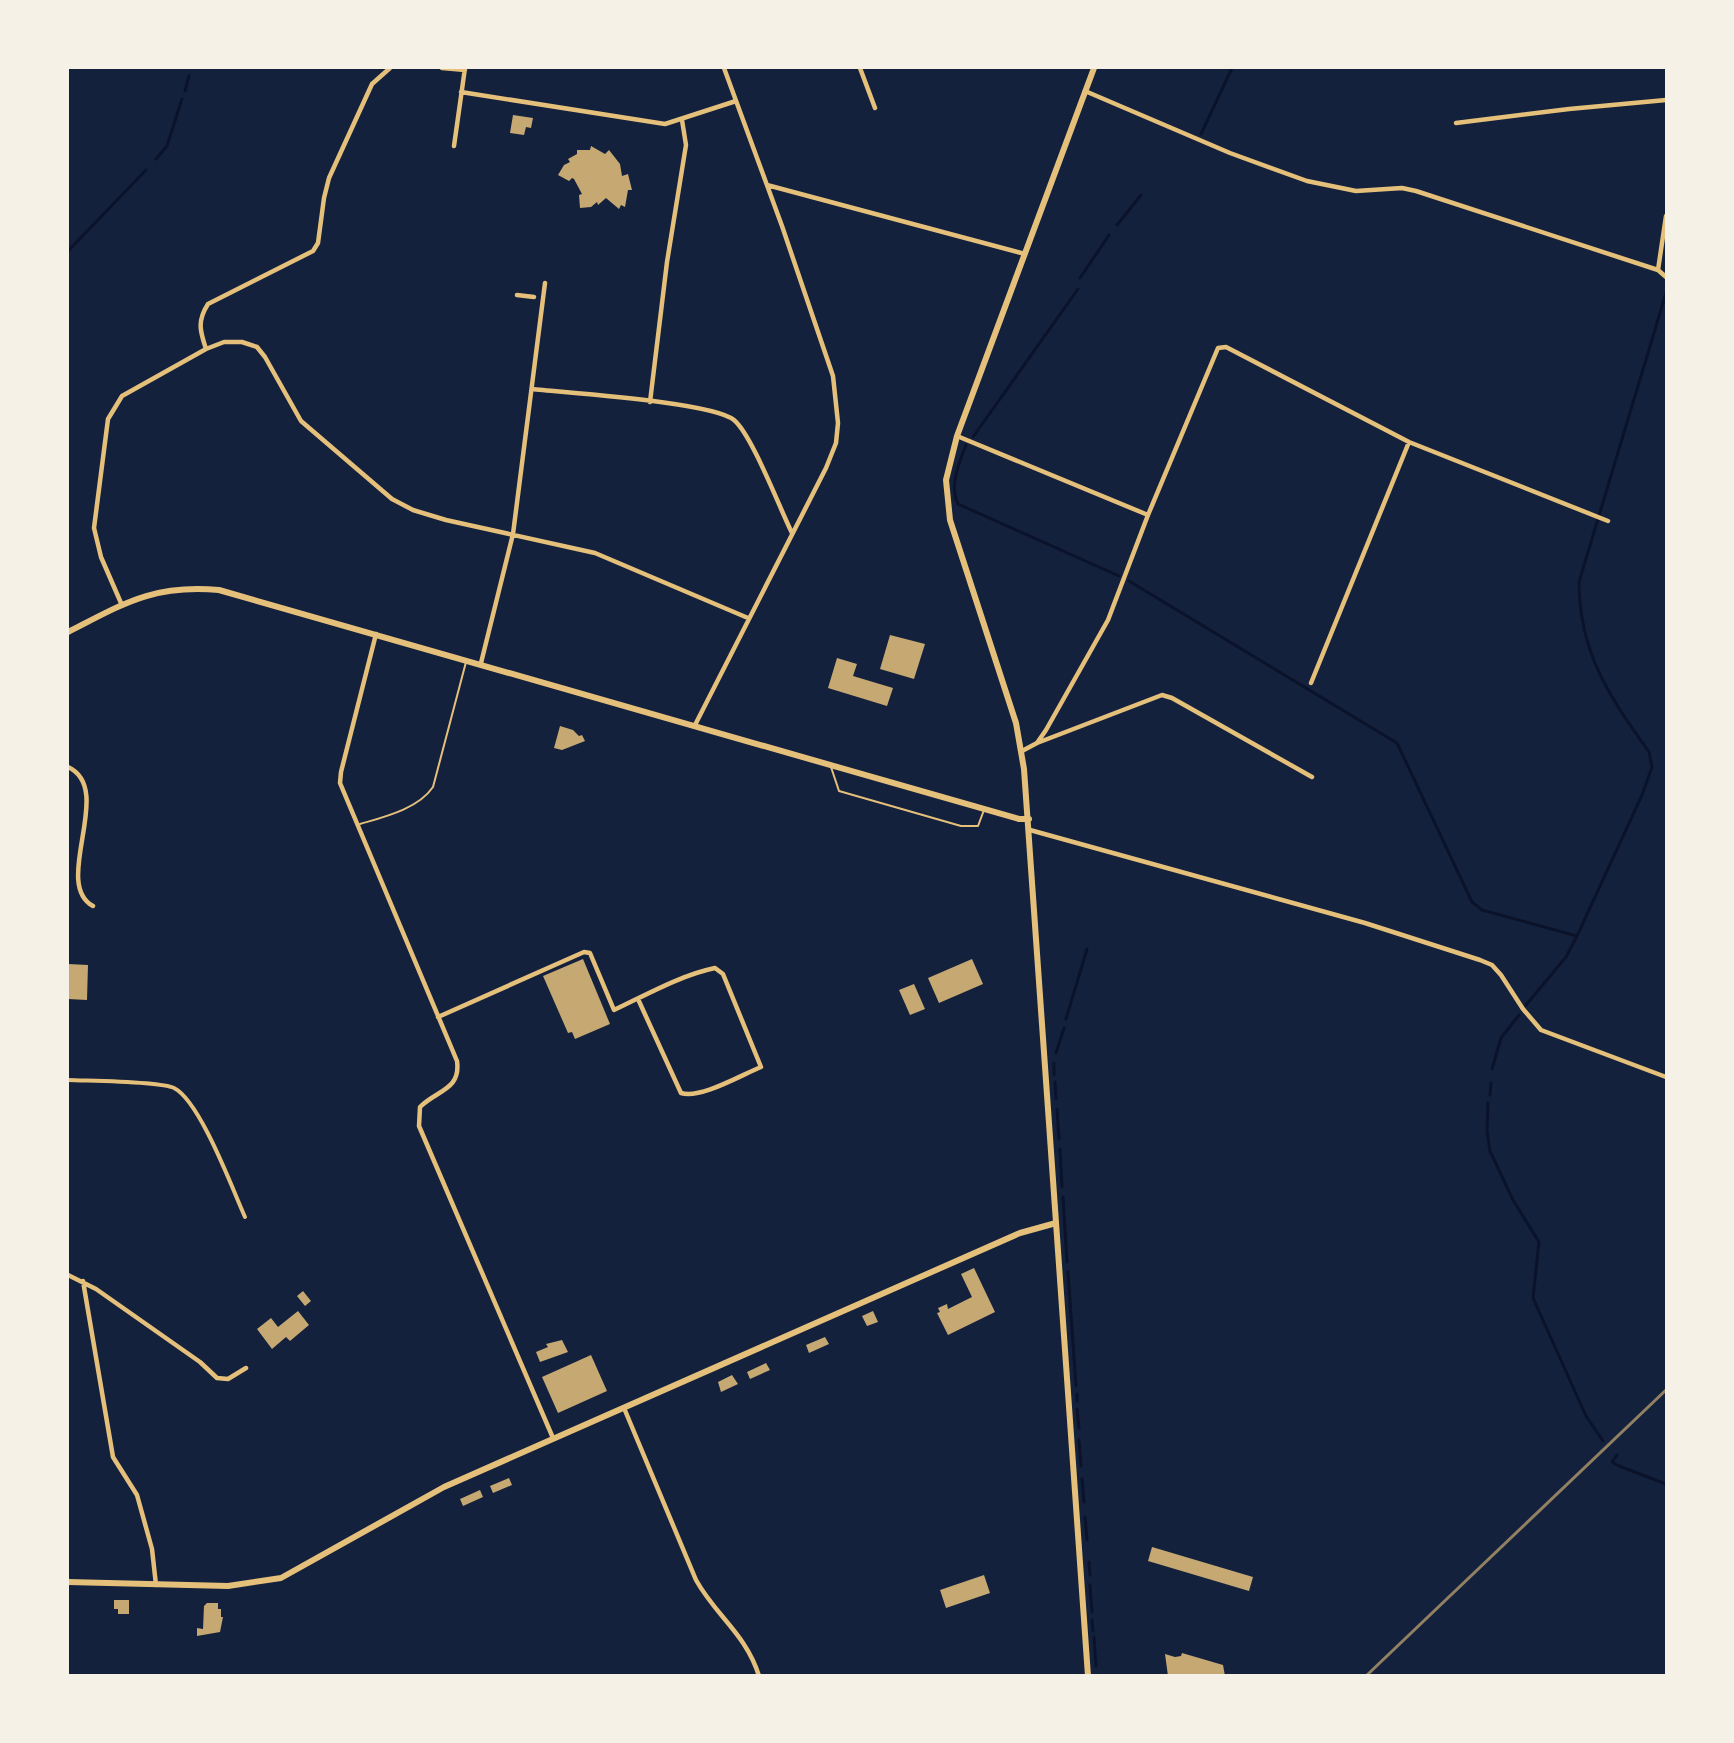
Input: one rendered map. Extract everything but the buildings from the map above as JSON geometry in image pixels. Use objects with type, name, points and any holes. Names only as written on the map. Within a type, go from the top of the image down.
[{"type":"street","points":[[206,349],[199,324],[201,314],[214,300],[313,251],[318,243],[329,178],[372,84],[390,68]]},
{"type":"street","points":[[442,68],[465,69],[454,146]]},
{"type":"street","points":[[694,725],[836,442],[838,423],[837,398],[823,347],[724,68]]},
{"type":"street","points":[[860,68],[875,108]]},
{"type":"street","points":[[1088,1676],[1030,830],[1022,751],[1008,696],[950,520],[946,480],[957,436],[1094,68]]},
{"type":"street","points":[[1085,91],[1230,153],[1307,182],[1348,191],[1402,188],[1416,190],[1658,270],[1666,277]]},
{"type":"street","points":[[461,92],[655,123],[682,120],[736,101]]},
{"type":"street","points":[[1456,123],[1666,100]]},
{"type":"street","points":[[650,402],[667,262],[686,145],[682,120]]},
{"type":"street","points":[[767,185],[1025,254]]},
{"type":"street","points":[[1658,270],[1666,216]]},
{"type":"street","points":[[481,663],[513,534],[545,284]]},
{"type":"street","points":[[516,296],[534,297]]},
{"type":"street","points":[[121,603],[101,557],[94,528],[108,419],[122,396],[206,349],[224,342],[242,342],[256,347],[265,357],[301,421],[392,499],[413,510],[446,520],[595,553],[748,618]]},
{"type":"street","points":[[1037,743],[1108,620],[1148,515],[1215,350],[1218,348],[1226,347],[1409,442],[1608,521]]},
{"type":"street","points":[[532,389],[710,410],[734,420],[743,430],[792,533]]},
{"type":"street","points":[[957,436],[1148,515]]},
{"type":"street","points":[[1311,683],[1409,442]]},
{"type":"street","points":[[68,632],[121,603],[146,595],[178,589],[219,590],[481,663],[984,809],[1029,819]]},
{"type":"street","points":[[376,634],[341,772],[344,796],[457,1061],[457,1075],[454,1083],[420,1107],[419,1126],[553,1438]]},
{"type":"street","points":[[1022,751],[1037,743],[1162,695],[1172,698],[1312,777]]},
{"type":"street","points":[[68,767],[79,776],[86,792],[78,881],[82,896],[93,906]]},
{"type":"street","points":[[1030,830],[1365,923],[1480,960],[1492,965],[1501,975],[1522,1009],[1541,1030],[1666,1077]]},
{"type":"street","points":[[438,1017],[584,952],[590,953],[614,1010],[638,999],[709,969],[720,970],[761,1067],[693,1095],[681,1093],[638,999]]},
{"type":"street","points":[[68,1080],[168,1087],[187,1098],[203,1124],[245,1217]]},
{"type":"street","points":[[68,1582],[228,1586],[281,1578],[444,1487],[1020,1233],[1056,1223]]},
{"type":"street","points":[[68,1275],[83,1281],[200,1362],[217,1378],[228,1379],[246,1368]]},
{"type":"street","points":[[83,1281],[113,1457],[136,1495],[152,1550],[156,1584]]},
{"type":"street","points":[[624,1408],[696,1580],[703,1592],[748,1646],[759,1676]]},
{"type":"lane","points":[[357,825],[425,798],[433,787],[467,660]]},
{"type":"lane","points":[[830,764],[839,791],[961,826],[978,826],[984,809]]},
{"type":"waterway","points":[[1201,134],[1232,68]]},
{"type":"waterway","points":[[185,91],[189,76]]},
{"type":"waterway","points":[[156,159],[167,146],[182,99]]},
{"type":"waterway","points":[[68,251],[146,170]]},
{"type":"waterway","points":[[1117,225],[1141,195]]},
{"type":"waterway","points":[[1080,278],[1109,235]]},
{"type":"waterway","points":[[973,437],[1078,289]]},
{"type":"waterway","points":[[1526,1005],[1566,957],[1642,795],[1652,767],[1649,752],[1599,673],[1584,631],[1579,582],[1666,293]]},
{"type":"waterway","points":[[966,445],[955,482],[954,490],[958,504],[1119,576]]},
{"type":"waterway","points":[[1129,581],[1397,743],[1472,902],[1482,910],[1577,936]]},
{"type":"waterway","points":[[1066,1019],[1087,949]]},
{"type":"waterway","points":[[1492,1069],[1501,1038],[1519,1015]]},
{"type":"waterway","points":[[1056,1053],[1064,1028]]},
{"type":"waterway","points":[[1054,1063],[1054,1075]]},
{"type":"waterway","points":[[1055,1082],[1056,1099]]},
{"type":"waterway","points":[[1490,1095],[1491,1083]]},
{"type":"waterway","points":[[1488,1103],[1487,1131],[1490,1151],[1513,1200],[1539,1242],[1533,1298],[1586,1416],[1603,1441]]},
{"type":"waterway","points":[[1057,1109],[1059,1139]]},
{"type":"waterway","points":[[1060,1149],[1062,1187]]},
{"type":"waterway","points":[[1063,1197],[1067,1262]]},
{"type":"waterway","points":[[1068,1272],[1076,1386]]},
{"type":"waterway","points":[[1077,1394],[1077,1401]]},
{"type":"waterway","points":[[1077,1409],[1079,1428]]},
{"type":"waterway","points":[[1079,1440],[1081,1466]]},
{"type":"waterway","points":[[1617,1455],[1612,1462],[1666,1484]]},
{"type":"waterway","points":[[1082,1479],[1084,1502]]},
{"type":"waterway","points":[[1085,1517],[1087,1540]]},
{"type":"waterway","points":[[1089,1562],[1090,1575]]},
{"type":"waterway","points":[[1090,1585],[1092,1612]]},
{"type":"waterway","points":[[1092,1620],[1093,1631]]},
{"type":"waterway","points":[[1094,1637],[1096,1666]]},
{"type":"railway","points":[[1366,1676],[1666,1390]]}]
